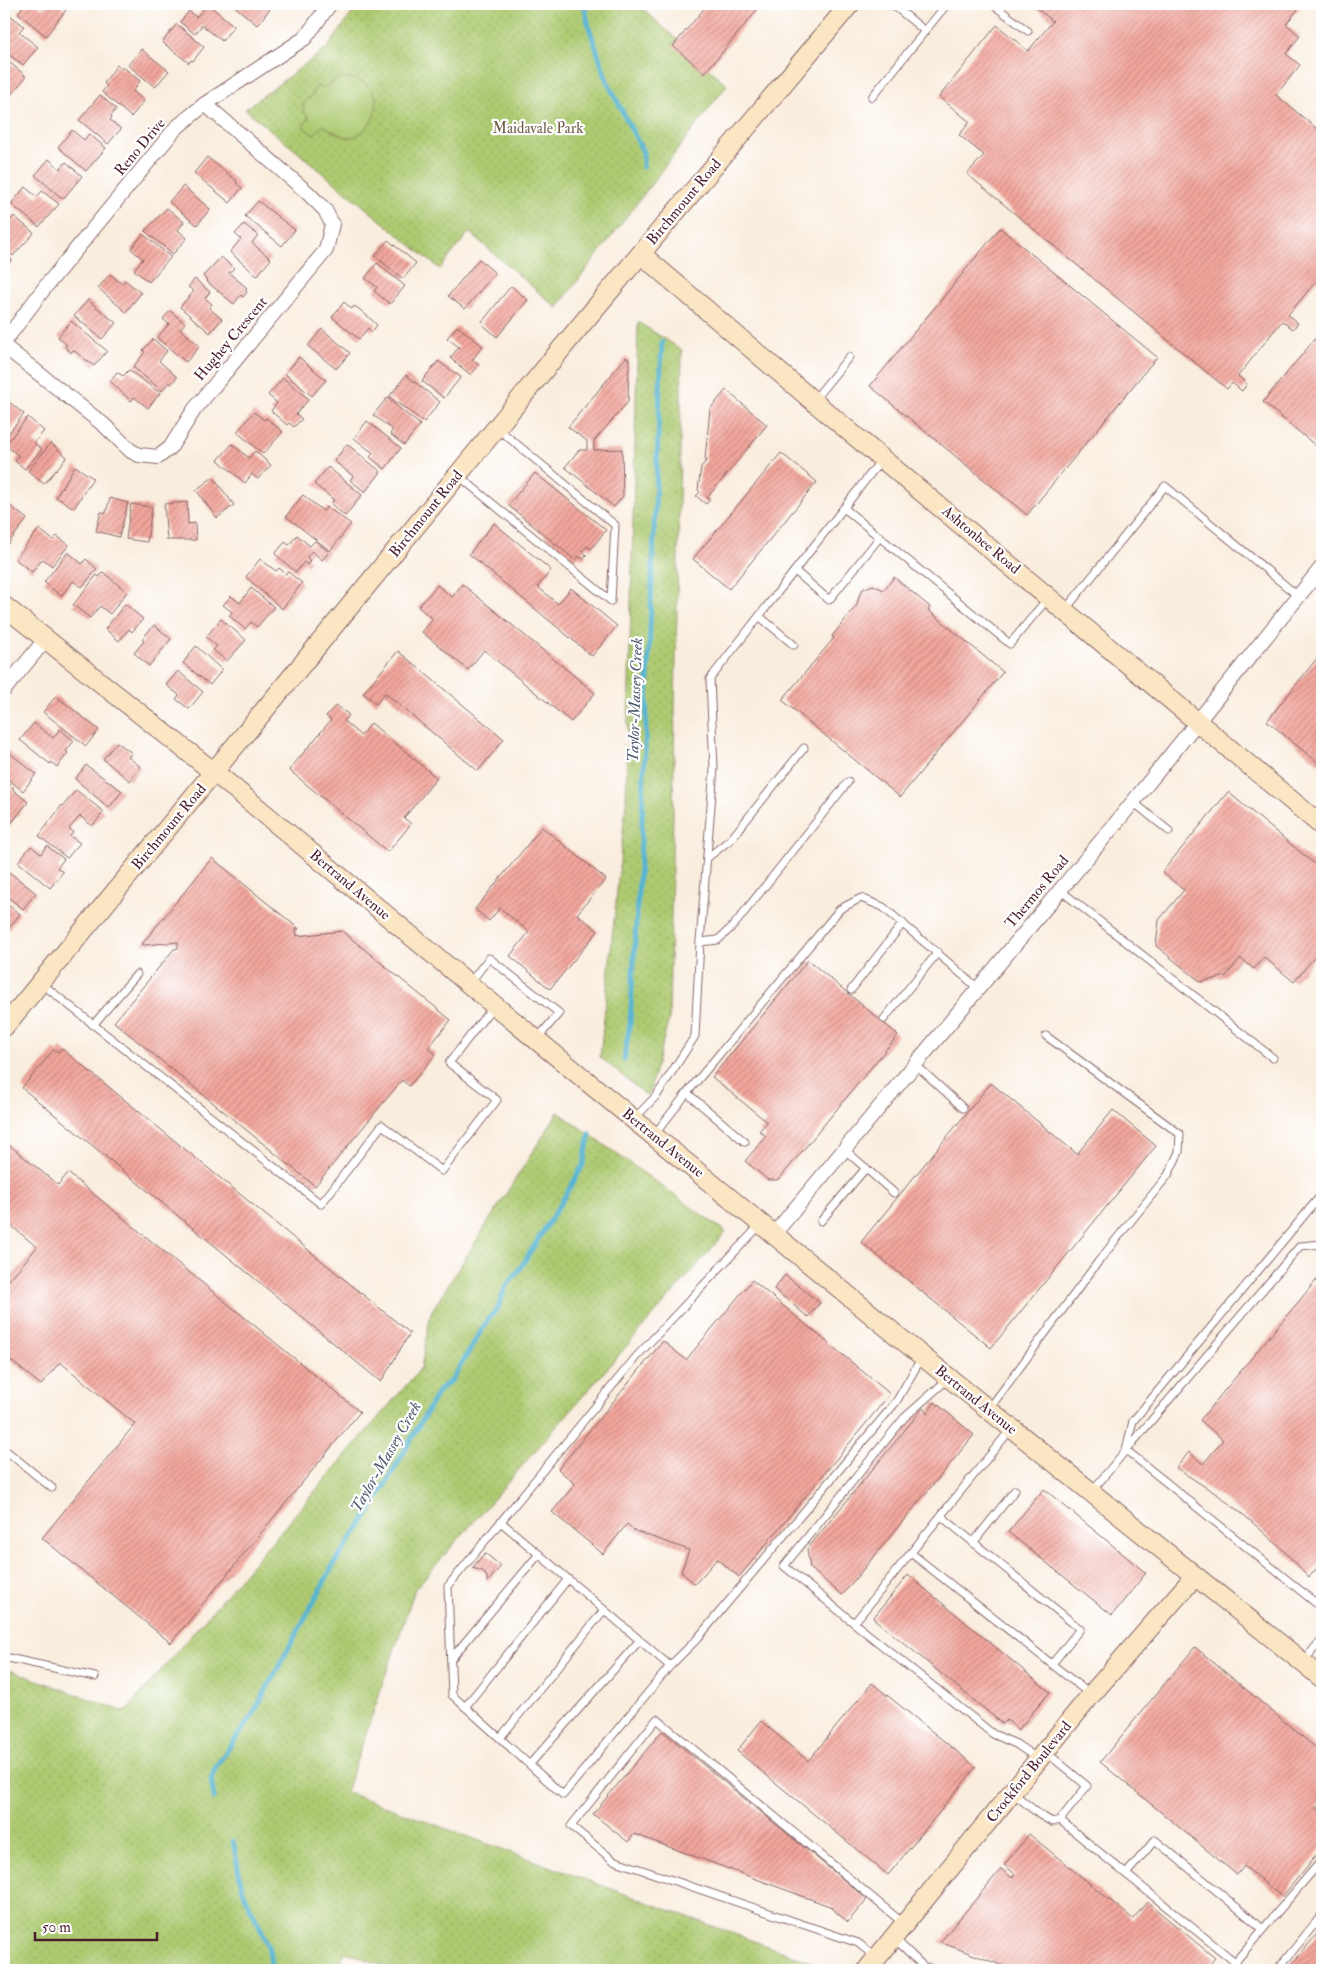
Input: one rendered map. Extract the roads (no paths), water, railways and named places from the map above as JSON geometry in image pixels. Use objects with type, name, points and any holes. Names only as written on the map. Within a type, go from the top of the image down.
[{"type":"street","name":"Reno Drive","points":[[4,342],[46,286],[176,128],[205,104],[305,38],[330,4]]},
{"type":"street","name":"Birchmount Road","points":[[4,1026],[458,475],[850,4]]},
{"type":"street","name":"Hughey Crescent","points":[[4,346],[104,425],[131,452],[139,456],[158,457],[170,448],[194,410],[326,250],[332,224],[325,210],[319,204],[205,104]]},
{"type":"street","name":"Ashtonbee Road","points":[[641,254],[813,401],[1322,826]]},
{"type":"street","name":"Thermos Road","points":[[768,1229],[844,1149],[1060,890],[1322,567]]},
{"type":"street","name":"Bertrand Avenue","points":[[4,606],[214,772],[536,1040],[988,1410],[1322,1678]]},
{"type":"street","points":[[4,690],[45,640]]},
{"type":"street","name":"Crockford Boulevard","points":[[872,1964],[1091,1695],[1195,1576]]},
{"type":"lane","points":[[892,4],[925,31]]},
{"type":"lane","points":[[872,97],[947,4]]},
{"type":"lane","points":[[992,4],[1028,31]]},
{"type":"lane","points":[[813,401],[849,357]]},
{"type":"lane","points":[[458,475],[611,601],[615,525],[497,428]]},
{"type":"lane","points":[[634,1119],[657,1095],[695,1036],[700,942],[714,768],[710,679],[882,458]]},
{"type":"lane","points":[[1065,610],[1165,486],[1298,596]]},
{"type":"lane","points":[[844,508],[1010,644],[1049,597]]},
{"type":"lane","points":[[795,571],[829,600],[880,538]]},
{"type":"lane","points":[[759,616],[794,645]]},
{"type":"lane","points":[[706,858],[731,839],[804,748]]},
{"type":"lane","points":[[700,942],[718,940],[734,925],[848,782]]},
{"type":"lane","points":[[1132,801],[1169,831]]},
{"type":"lane","points":[[1060,890],[1272,1058]]},
{"type":"lane","points":[[654,1136],[687,1093],[840,909],[861,898],[884,907],[978,988]]},
{"type":"lane","points":[[851,990],[903,923]]},
{"type":"lane","points":[[884,1019],[938,952]]},
{"type":"lane","points":[[469,984],[489,958],[559,1013],[536,1040]]},
{"type":"lane","points":[[93,1025],[137,974]]},
{"type":"lane","points":[[40,983],[321,1204],[382,1125],[442,1171],[497,1100],[449,1063],[494,1005]]},
{"type":"lane","points":[[988,1410],[1125,1226],[1168,1175],[1180,1152],[1180,1134],[1046,1036]]},
{"type":"lane","points":[[915,1064],[963,1108]]},
{"type":"lane","points":[[687,1093],[745,1142]]},
{"type":"lane","points":[[844,1149],[894,1193]]},
{"type":"lane","points":[[821,1221],[866,1168]]},
{"type":"lane","points":[[1126,1450],[1134,1421],[1322,1194]]},
{"type":"lane","points":[[768,1229],[636,1357],[448,1586],[452,1695],[563,1795],[670,1666],[697,1639],[896,1402],[922,1356]]},
{"type":"lane","points":[[1091,1492],[1300,1246],[1322,1244]]},
{"type":"lane","points":[[949,1378],[904,1418],[784,1566],[993,1734],[1042,1756],[1087,1786],[1060,1820],[1052,1822],[1040,1816],[1012,1793]]},
{"type":"lane","points":[[854,1623],[1012,1428]]},
{"type":"lane","points":[[4,1449],[52,1488]]},
{"type":"lane","points":[[1126,1450],[1322,1608]]},
{"type":"lane","points":[[973,1543],[1015,1490]]},
{"type":"lane","points":[[941,1516],[1080,1629],[1052,1664]]},
{"type":"lane","points":[[501,1522],[670,1666]]},
{"type":"lane","points":[[911,1553],[1091,1695]]},
{"type":"lane","points":[[451,1659],[539,1554]]},
{"type":"lane","points":[[465,1707],[568,1579]]},
{"type":"lane","points":[[500,1738],[604,1610]]},
{"type":"lane","points":[[1303,1663],[1322,1639]]},
{"type":"lane","points":[[530,1764],[640,1640]]},
{"type":"lane","points":[[4,1657],[95,1677]]},
{"type":"lane","points":[[872,1964],[858,1943],[613,1860],[571,1826],[657,1719],[899,1931],[923,1966],[935,1970]]},
{"type":"lane","points":[[1060,1820],[1235,1962]]},
{"type":"lane","points":[[1126,1874],[1155,1840],[1263,1929]]},
{"type":"lane","points":[[1232,1970],[1235,1962],[1322,1860]]},
{"type":"lane","points":[[1277,1970],[1322,1915]]},
{"type":"waterway","name":"Taylor-Massey Creek","points":[[584,4],[589,27],[607,81],[643,152],[643,167]]},
{"type":"waterway","name":"Taylor-Massey Creek","points":[[624,1059],[630,1023],[641,843],[662,342]]},
{"type":"waterway","name":"Taylor-Massey Creek","points":[[214,1798],[211,1779],[216,1766],[252,1716],[334,1564],[371,1510],[439,1390],[452,1380],[488,1319],[498,1308],[505,1288],[519,1270],[570,1188],[583,1165],[590,1134]]},
{"type":"waterway","name":"Taylor-Massey Creek","points":[[233,1841],[244,1891],[267,1942],[270,1970]]},
{"type":"park label","name":"Maidavale Park","points":[[538,128]]}]
